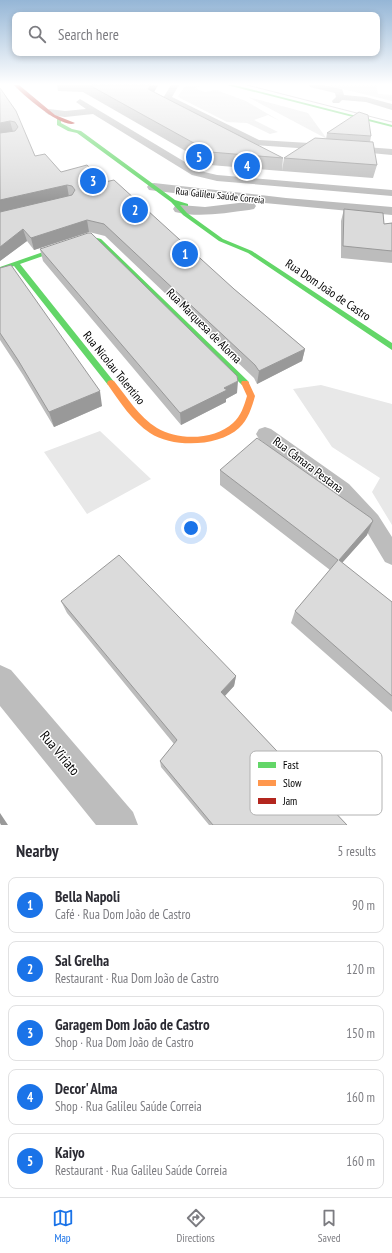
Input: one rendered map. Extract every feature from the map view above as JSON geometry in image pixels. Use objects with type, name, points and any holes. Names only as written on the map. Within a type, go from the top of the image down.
[{"type":"main road","name":"Rua Dom João de Castro","points":[[59,124],[70,130],[79,132],[221,240],[250,252],[392,347]]},
{"type":"main road","points":[[382,124],[392,126]]},
{"type":"main road","points":[[204,211],[217,221]]},
{"type":"main road","name":"Rua Dom João de Castro","points":[[235,235],[250,252]]},
{"type":"main road","name":"Rua Marquesa de Alorna","points":[[16,264],[90,238],[99,240],[246,384],[251,396],[245,414],[234,428],[221,437]]},
{"type":"main road","points":[[0,269],[16,264]]},
{"type":"main road","name":"Rua Nicolau Tolentino","points":[[16,264],[140,420],[157,432],[178,439],[221,437]]},
{"type":"street","name":"Rua Galileu Saúde Correia","points":[[154,188],[286,202],[392,211]]},
{"type":"street","name":"Rua Galileu Saúde Correia","points":[[176,205],[204,211],[286,202]]},
{"type":"street","name":"Rua Viriato","points":[[0,681],[120,825]]},
{"type":"lane","points":[[116,124],[196,173],[206,176],[392,193]]},
{"type":"lane","points":[[218,124],[257,143],[392,152]]},
{"type":"lane","points":[[318,205],[320,187]]},
{"type":"lane","name":"Rua Câmara Pestana","points":[[265,434],[342,490],[371,521],[392,555]]},
{"type":"shaded area","points":[[248,124],[261,124],[278,132],[270,134]]},
{"type":"shaded area","points":[[298,124],[316,124],[327,139]]},
{"type":"shaded area","points":[[321,385],[392,404],[392,525],[372,492],[380,478],[332,447],[293,389]]},
{"type":"shaded area","points":[[100,431],[151,479],[87,514],[44,452]]},
{"type":"building","points":[[16,124],[21,124],[35,156],[45,154],[61,172],[87,165],[105,182],[114,180],[234,289],[305,349],[259,371],[255,365],[104,224],[87,220],[31,238],[23,229],[0,247],[0,212],[72,195],[75,190],[72,186],[67,185],[0,200],[0,133],[15,131],[18,127]]},
{"type":"building","points":[[159,124],[216,124],[283,158],[210,152]]},
{"type":"building","points":[[341,124],[369,124],[371,136],[327,133]]},
{"type":"building","points":[[315,138],[373,142],[377,165],[284,158]]},
{"type":"building","points":[[344,209],[383,213],[384,224],[392,223],[392,251],[343,246]]},
{"type":"building","points":[[91,233],[237,376],[238,381],[224,388],[227,390],[180,413],[40,249]]},
{"type":"building","points":[[11,265],[100,391],[49,412],[0,333],[0,268]]},
{"type":"building","points":[[257,438],[371,518],[373,521],[339,560],[392,602],[392,696],[295,611],[338,560],[220,470]]},
{"type":"building","points":[[119,555],[236,676],[221,692],[277,751],[250,751],[250,815],[338,815],[347,825],[213,825],[160,761],[177,740],[61,601]]},
{"type":"traffic: fast","points":[[59,124],[70,130],[79,132],[173,201],[186,205]]},
{"type":"traffic: fast","points":[[382,124],[392,126]]},
{"type":"traffic: fast","points":[[173,201],[185,214],[221,240],[250,252],[392,347]]},
{"type":"traffic: fast","points":[[0,269],[89,238],[99,240],[245,383]]},
{"type":"traffic: fast","points":[[16,264],[111,383]]},
{"type":"traffic: slow","points":[[111,383],[136,415],[154,431],[163,435],[184,440],[196,440],[218,436],[228,432],[236,426],[245,412],[251,396],[245,383]]},
{"type":"place","name":"Kaiyo","points":[[199,157]]},
{"type":"place","name":"Decor' Alma","points":[[247,166]]},
{"type":"place","name":"Garagem Dom João de Castro","points":[[93,181]]},
{"type":"place","name":"Sal Grelha","points":[[135,210]]},
{"type":"place","name":"Bella Napoli","points":[[185,254]]}]
